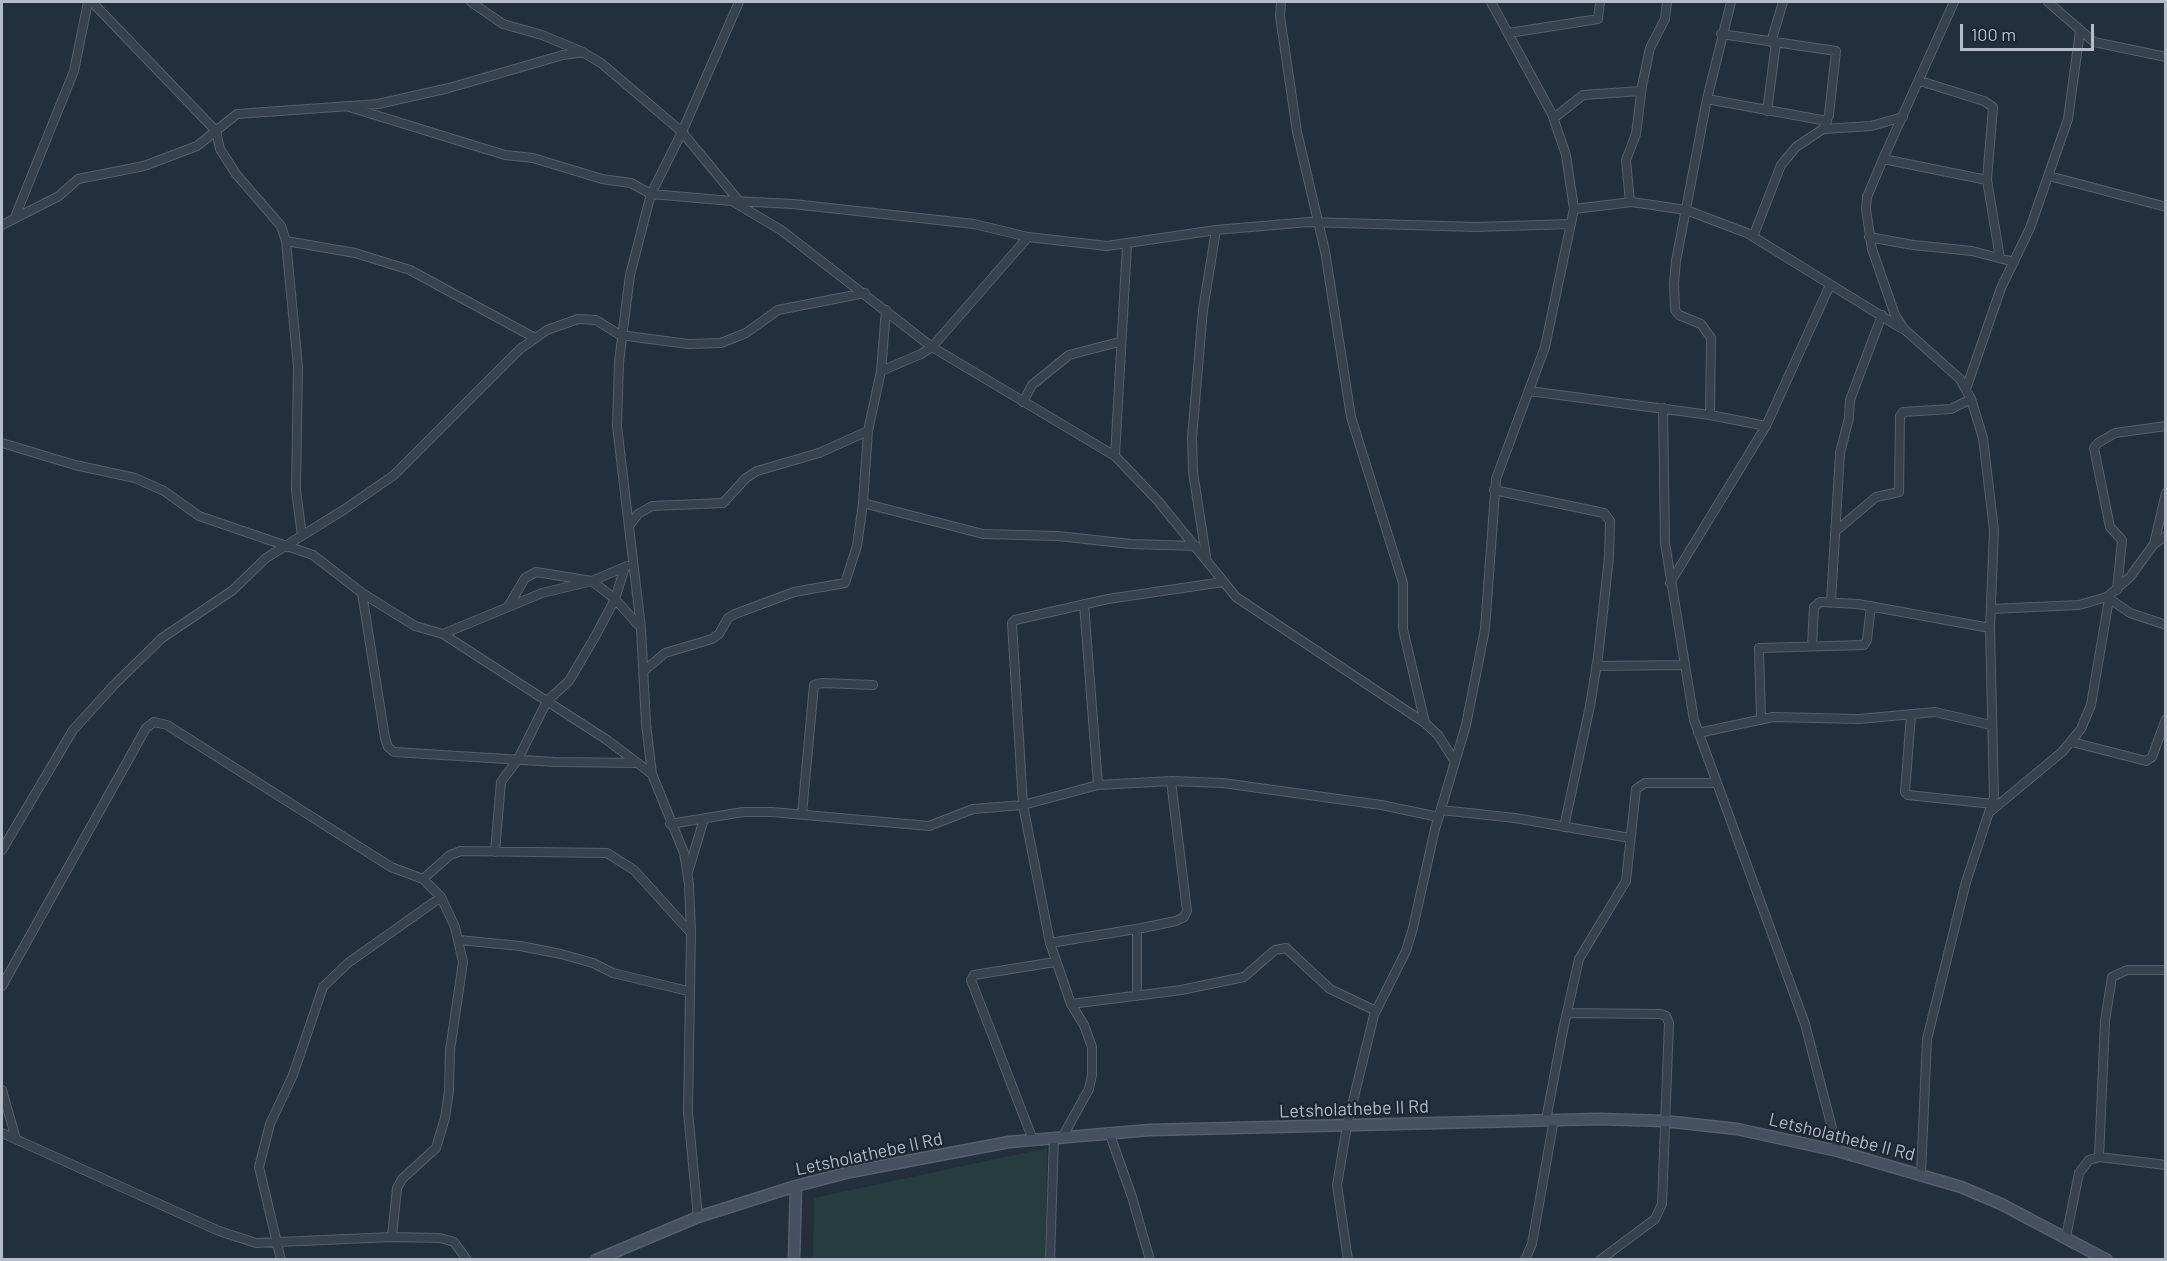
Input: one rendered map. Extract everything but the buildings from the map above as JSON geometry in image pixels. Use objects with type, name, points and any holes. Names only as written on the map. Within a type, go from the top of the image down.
[{"type":"street","points":[[90,2],[216,131],[220,149],[236,174],[281,226],[286,241],[298,366],[296,490],[302,536]]},
{"type":"street","points":[[15,217],[74,71],[90,2]]},
{"type":"street","points":[[471,2],[503,24],[550,38],[601,63],[682,132],[735,201],[780,230],[865,293],[932,347],[1115,456],[1132,471],[1196,546],[1223,582],[1252,609],[1425,723],[1438,735],[1454,760]]},
{"type":"street","points":[[698,1217],[688,1112],[688,991],[691,933],[687,873],[684,853],[670,824],[652,774],[646,724],[645,670],[641,628],[629,565],[629,526],[617,426],[620,335],[630,274],[651,194],[682,132],[739,2]]},
{"type":"street","points":[[1281,2],[1280,16],[1297,132],[1333,294],[1351,417],[1401,575],[1403,629],[1425,723]]},
{"type":"street","points":[[1348,1260],[1337,1185],[1347,1126],[1376,1011],[1410,940],[1454,760],[1466,725],[1485,629],[1496,479],[1546,341],[1574,209],[1566,155],[1554,118],[1491,2]]},
{"type":"street","points":[[1509,33],[1598,19],[1600,2]]},
{"type":"street","points":[[1630,202],[1626,160],[1636,134],[1641,91],[1650,48],[1665,19],[1667,2]]},
{"type":"street","points":[[1710,415],[1711,338],[1701,324],[1679,315],[1674,303],[1676,261],[1707,99],[1721,34],[1731,2]]},
{"type":"street","points":[[1767,111],[1773,43],[1783,2]]},
{"type":"street","points":[[1904,329],[1888,301],[1869,237],[1866,209],[1868,197],[1883,159],[1954,2]]},
{"type":"street","points":[[2048,2],[2094,42],[2166,57]]},
{"type":"street","points":[[1966,389],[2001,288],[2049,176],[2068,118],[2080,30]]},
{"type":"street","points":[[1721,34],[1836,52],[1827,121],[1823,129]]},
{"type":"street","points":[[2,225],[58,196],[78,179],[159,161],[197,146],[237,114],[378,104],[423,94],[563,55],[584,53]]},
{"type":"street","points":[[1920,81],[1991,105],[1994,112],[1987,180],[2000,258]]},
{"type":"street","points":[[1554,118],[1583,95],[1641,91]]},
{"type":"street","points":[[1707,99],[1827,121]]},
{"type":"street","points":[[346,106],[505,154],[533,158],[602,179],[631,183],[651,194],[793,204],[974,224],[1029,237],[1107,246],[1127,245],[1216,230],[1318,222],[1475,227],[1571,224]]},
{"type":"street","points":[[1753,237],[1787,156],[1807,138],[1823,129],[1871,126],[1903,117]]},
{"type":"street","points":[[1883,159],[1987,180]]},
{"type":"street","points":[[2049,176],[2166,207]]},
{"type":"street","points":[[1574,209],[1630,202],[1686,210],[1753,237],[1904,329],[1951,371],[1971,399],[1983,438],[1994,530],[1990,628],[1992,807],[1966,882],[1928,1039],[1921,1174]]},
{"type":"street","points":[[1206,559],[1193,472],[1192,437],[1203,310],[1216,230]]},
{"type":"street","points":[[881,371],[932,347],[1029,237]]},
{"type":"street","points":[[1869,237],[1913,245],[1972,251],[2014,262]]},
{"type":"street","points":[[286,241],[355,253],[410,270],[535,338]]},
{"type":"street","points":[[1115,456],[1120,400],[1119,342],[1127,245]]},
{"type":"street","points":[[1670,583],[1766,426],[1830,285]]},
{"type":"street","points":[[2,850],[73,730],[114,685],[162,638],[233,590],[266,558],[394,475],[520,349],[547,330],[578,319],[596,320],[620,335],[688,344],[721,343],[746,333],[778,310],[865,293]]},
{"type":"street","points":[[645,670],[665,653],[711,639],[719,634],[729,618],[735,614],[794,592],[845,583],[857,546],[863,503],[868,431],[881,371],[886,310]]},
{"type":"street","points":[[1831,602],[1839,465],[1850,400],[1882,315]]},
{"type":"street","points":[[1023,402],[1032,385],[1069,355],[1119,342]]},
{"type":"street","points":[[1529,391],[1663,408],[1766,426]]},
{"type":"street","points":[[1837,530],[1876,497],[1899,492],[1900,416],[1903,412],[1951,409],[1971,399]]},
{"type":"street","points":[[1663,408],[1664,530],[1670,583],[1698,733],[1805,1024],[1838,1151]]},
{"type":"street","points":[[2117,590],[2122,540],[2110,527],[2094,448],[2115,432],[2166,426]]},
{"type":"street","points":[[629,526],[638,514],[652,506],[723,503],[746,477],[756,471],[819,453],[868,431]]},
{"type":"street","points":[[2,443],[75,465],[135,478],[164,491],[199,516],[312,555],[362,593],[415,626],[443,634],[607,740],[652,774]]},
{"type":"street","points":[[1494,490],[1604,513],[1609,517],[1609,557],[1596,666],[1586,727],[1564,827]]},
{"type":"street","points":[[1991,609],[2079,605],[2108,598],[2134,573],[2154,544],[2166,493]]},
{"type":"street","points":[[863,503],[983,534],[1058,536],[1131,544],[1196,546]]},
{"type":"street","points":[[2154,544],[2166,536]]},
{"type":"street","points":[[443,634],[509,605],[542,593],[592,581],[629,565]]},
{"type":"street","points":[[495,852],[501,782],[518,759],[547,701],[569,681],[615,599],[629,565]]},
{"type":"street","points":[[509,605],[525,578],[536,572],[592,581],[615,599],[641,628]]},
{"type":"street","points":[[1050,1260],[1058,1137],[1089,1089],[1093,1061],[1089,1036],[1071,1004],[1055,962],[1023,805],[1012,623],[1015,620],[1084,604],[1223,582]]},
{"type":"street","points":[[362,593],[388,747],[394,752],[638,763]]},
{"type":"street","points":[[2108,598],[2130,613],[2166,625]]},
{"type":"street","points":[[1911,715],[1905,792],[1908,795],[1992,807],[2072,742],[2091,705],[2108,598]]},
{"type":"street","points":[[1812,646],[1814,607],[1820,602],[1871,606],[1990,628]]},
{"type":"street","points":[[1084,604],[1098,785]]},
{"type":"street","points":[[1761,720],[1758,650],[1763,647],[1864,645],[1867,640],[1871,606]]},
{"type":"street","points":[[1596,666],[1684,665]]},
{"type":"street","points":[[802,814],[814,685],[822,683],[873,685]]},
{"type":"street","points":[[1698,733],[1761,720],[1814,717],[1859,719],[1935,712],[1991,724]]},
{"type":"street","points":[[2072,742],[2146,761],[2151,758],[2166,719]]},
{"type":"street","points":[[2,986],[146,728],[154,722],[167,725],[391,867],[423,879],[441,897],[459,940],[463,962],[450,1050],[449,1091],[445,1118],[436,1148],[402,1179],[397,1188],[392,1237]]},
{"type":"street","points":[[1050,943],[1176,921],[1187,914],[1171,781]]},
{"type":"street","points":[[670,824],[743,812],[802,814],[929,826],[973,809],[1023,805],[1098,785],[1171,781],[1257,788],[1440,814],[1564,827],[1630,838]]},
{"type":"street","points":[[1525,1260],[1532,1244],[1567,1013],[1580,959],[1626,881],[1636,789],[1641,783],[1715,783]]},
{"type":"street","points":[[687,873],[704,819]]},
{"type":"street","points":[[423,879],[454,853],[607,853],[634,870],[691,933]]},
{"type":"street","points":[[281,1260],[259,1167],[270,1124],[293,1076],[323,987],[348,963],[441,897]]},
{"type":"street","points":[[1137,929],[1137,996]]},
{"type":"street","points":[[459,940],[520,946],[561,954],[593,963],[613,973],[688,991]]},
{"type":"street","points":[[1071,1004],[1181,990],[1244,977],[1270,953],[1286,948],[1330,989],[1376,1011]]},
{"type":"street","points":[[1033,1140],[971,980],[974,975],[1055,962]]},
{"type":"street","points":[[2099,1156],[2105,1021],[2112,978],[2127,969],[2166,970]]},
{"type":"street","points":[[1567,1013],[1661,1014],[1666,1016],[1669,1023],[1664,1121],[1664,1192],[1659,1212],[1650,1223],[1600,1260]]},
{"type":"street","points":[[2,1090],[16,1139]]},
{"type":"street","name":"Letsholathebe II Rd","points":[[596,1260],[698,1217],[796,1186],[909,1161],[1033,1140],[1108,1132],[1550,1119],[1664,1121],[1762,1133],[1838,1151],[1921,1174],[2001,1204],[2107,1260]]},
{"type":"street","points":[[1108,1132],[1132,1197],[1150,1260]]},
{"type":"street","points":[[2,1133],[219,1231],[256,1243],[392,1237],[440,1238],[454,1242],[467,1260]]},
{"type":"street","points":[[2066,1237],[2079,1173],[2086,1162],[2099,1156],[2166,1165]]},
{"type":"street","points":[[794,1260],[796,1186]]},
{"type":"green space","points":[[1047,1148],[1046,1259],[813,1259],[814,1198]]}]
